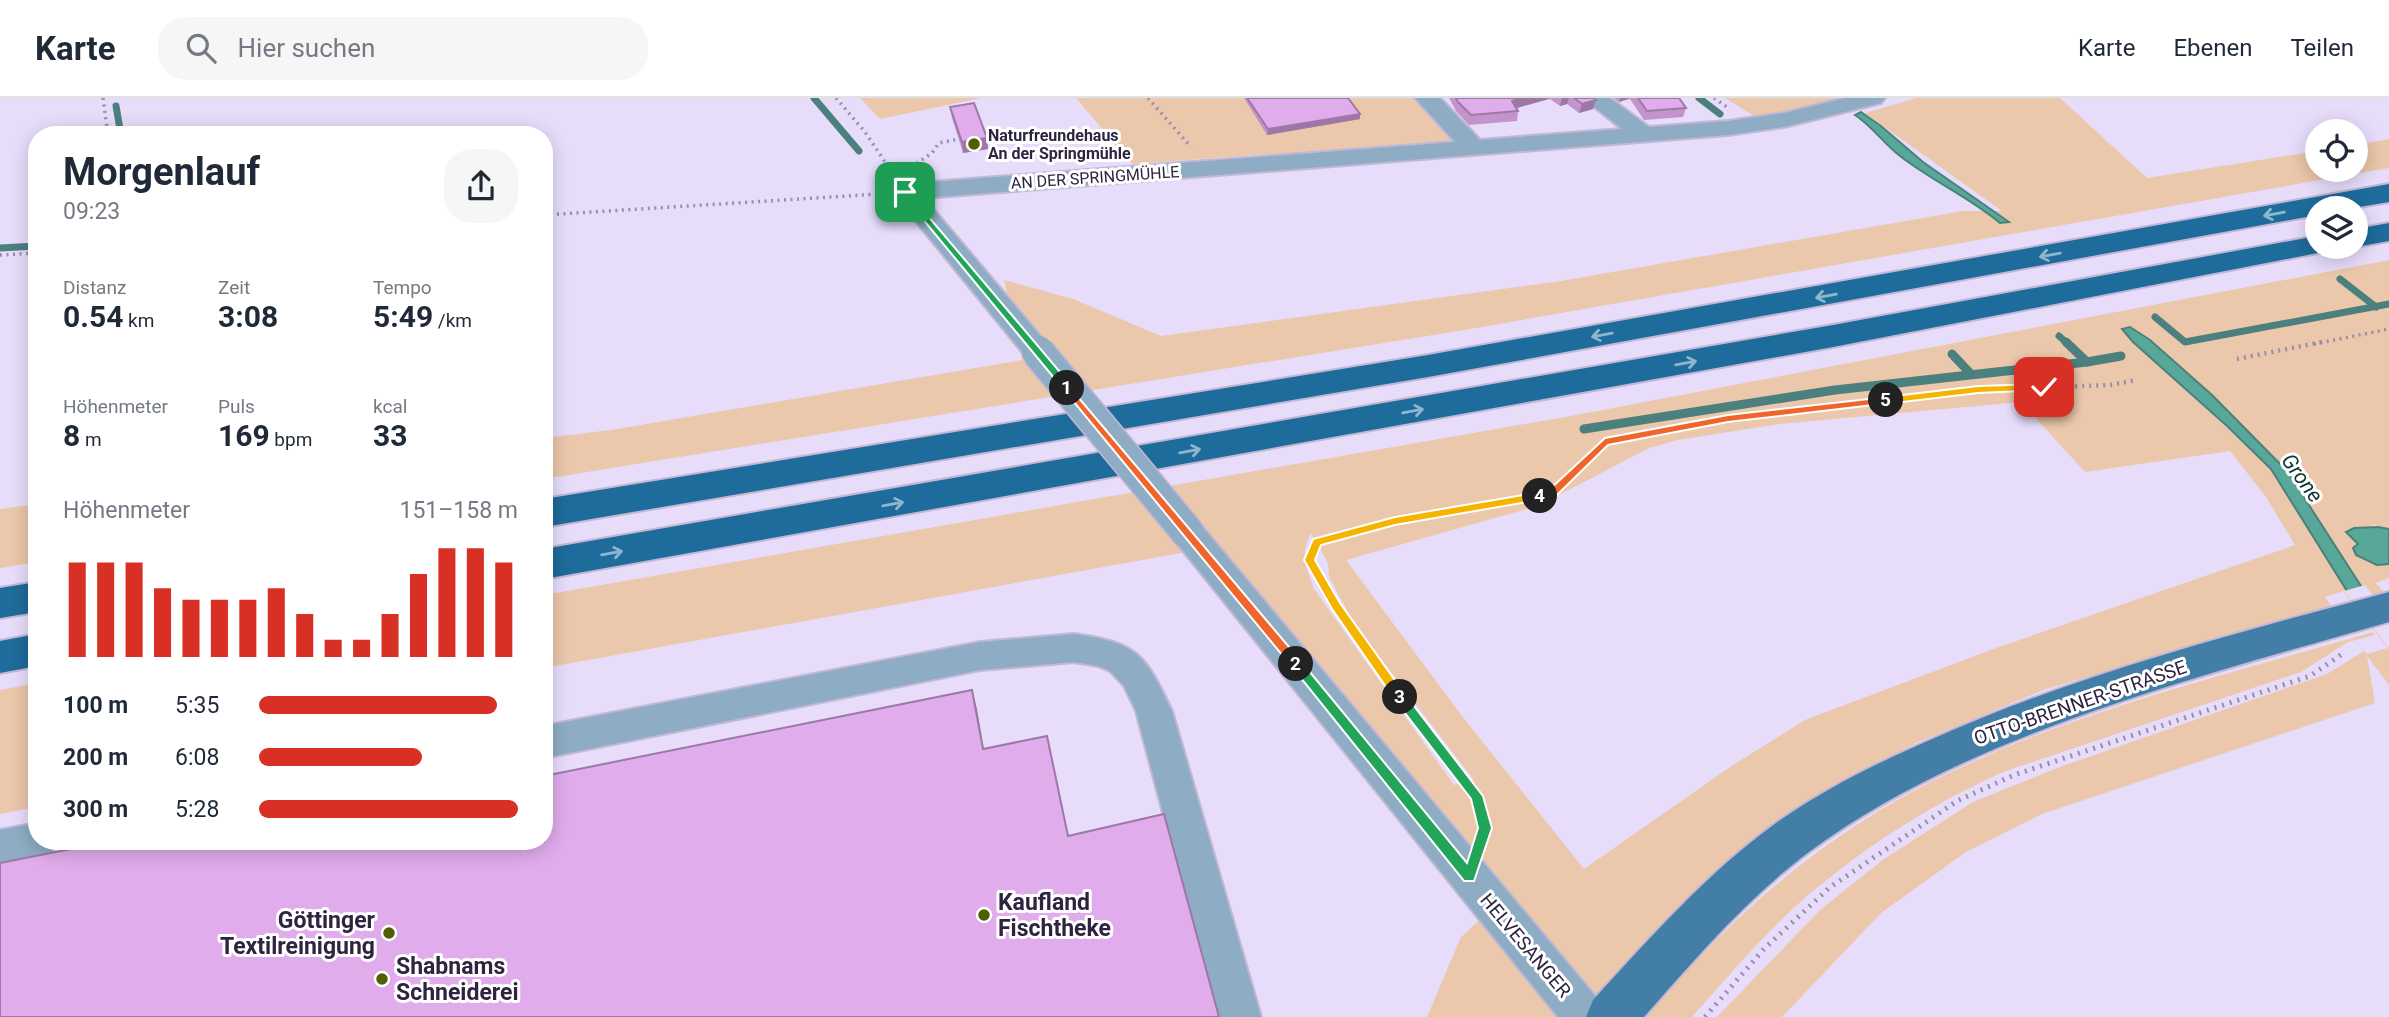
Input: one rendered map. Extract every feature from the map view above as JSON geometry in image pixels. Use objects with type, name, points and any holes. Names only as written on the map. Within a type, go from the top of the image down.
[{"type":"highway","points":[[553,512],[1441,364],[2389,193]]},
{"type":"highway","points":[[2368,236],[2389,232]]},
{"type":"highway","points":[[553,562],[1833,336],[2305,247]]},
{"type":"highway","points":[[0,603],[28,598]]},
{"type":"highway","points":[[0,657],[28,652]]},
{"type":"main road","name":"OTTO-BRENNER-STRASSE","points":[[1611,1017],[1680,941],[1775,851],[1863,792],[1964,743],[2045,711],[2197,662],[2346,634],[2389,607]]},
{"type":"street","points":[[1427,98],[1474,148]]},
{"type":"street","points":[[1595,98],[1645,135]]},
{"type":"street","name":"AN DER SPRINGMÜHLE","points":[[901,185],[1210,168],[1753,126],[1816,114],[1872,98]]},
{"type":"street","name":"HELVESANGER","points":[[901,185],[1585,1017]]},
{"type":"street","points":[[553,740],[980,656],[1074,648],[1102,652],[1123,661],[1138,677],[1154,711],[1239,1017]]},
{"type":"street","points":[[0,848],[28,843]]},
{"type":"path","points":[[103,98],[107,126]]},
{"type":"path","points":[[836,98],[865,132],[901,185]]},
{"type":"path","points":[[1148,98],[1210,168]]},
{"type":"path","points":[[553,214],[901,185],[939,143],[959,139]]},
{"type":"path","points":[[0,255],[28,253]]},
{"type":"path","points":[[2237,359],[2389,329]]},
{"type":"path","points":[[1469,876],[1485,828],[1477,796],[1392,687],[1336,606],[1310,560],[1317,542],[1395,521],[1551,494],[1605,442],[1728,418],[1978,390],[2110,385],[2137,380]]},
{"type":"path","points":[[1705,1017],[1763,950],[1829,888],[1957,801],[2014,775],[2310,676],[2346,634]]},
{"type":"shaded area","points":[[860,98],[981,98],[880,119]]},
{"type":"shaded area","points":[[1076,98],[1421,98],[1460,140],[1132,164]]},
{"type":"shaded area","points":[[1725,98],[1841,98],[1759,119]]},
{"type":"shaded area","points":[[1916,98],[2060,98],[2147,178],[2305,153],[2305,182],[2309,182],[1476,328],[553,478],[553,437],[611,430],[1022,360],[1004,280],[1073,299],[1161,336],[1561,281],[1963,211],[2002,211],[1865,113]]},
{"type":"shaded area","points":[[1861,112],[1923,162],[2009,222],[2000,223],[1900,156],[1855,115]]},
{"type":"shaded area","points":[[2389,139],[2389,168],[2368,172],[2368,143]]},
{"type":"shaded area","points":[[2389,260],[2389,529],[2371,524],[2389,543],[2389,578],[2376,583],[2389,599],[2389,623],[2361,586],[2287,471],[2172,359],[2156,362],[2271,469],[2337,575],[2389,644],[2389,685],[2367,656],[2375,703],[2042,814],[1966,852],[1881,913],[1782,1017],[1717,1017],[1820,910],[1884,859],[1973,802],[2060,767],[2327,674],[2364,651],[2367,654],[2388,648],[2343,591],[2325,597],[2331,606],[2046,689],[1918,742],[1812,801],[1717,874],[1612,977],[1581,1017],[1427,1017],[1461,937],[1481,919],[1187,552],[553,666],[553,593],[1571,416]],"holes":[[[2021,402],[2085,472],[2230,451],[2266,497],[2295,545],[1996,648],[1805,720],[1733,765],[1584,869],[1462,716],[1346,560],[1538,506],[1649,448],[1678,440],[1779,424]],[[1311,533],[1328,563],[1329,577],[1355,625],[1474,780],[1454,785],[1314,589],[1306,568],[1305,555]]]},
{"type":"shaded area","points":[[2130,327],[2150,340],[2212,395],[2287,471],[2361,586],[2389,623],[2347,591],[2271,469],[2133,342],[2122,329]]},
{"type":"shaded area","points":[[28,505],[28,563],[0,568],[0,509]]},
{"type":"shaded area","points":[[2354,528],[2389,529],[2389,564],[2377,565],[2356,555],[2353,548],[2358,544],[2346,532]]},
{"type":"shaded area","points":[[2373,632],[2375,635],[2348,642],[2301,672],[2003,772],[1954,796],[1884,838],[1818,887],[1768,933],[1692,1017],[1646,1017],[1726,930],[1783,879],[1845,832],[1911,792],[1996,752],[2102,712]]},
{"type":"shaded area","points":[[28,685],[28,809],[0,814],[0,690]]},
{"type":"pier","points":[[2365,585],[2389,617],[2389,648],[2344,591]]},
{"type":"building","points":[[1247,98],[1348,98],[1360,114],[1268,129]]},
{"type":"building","points":[[1456,98],[1522,98],[1512,101],[1518,111],[1471,115]]},
{"type":"building","points":[[1574,98],[1593,98],[1596,100],[1582,104]]},
{"type":"building","points":[[1638,98],[1679,98],[1686,108],[1647,111]]},
{"type":"building","points":[[974,103],[987,138],[962,142],[950,107]]},
{"type":"building","points":[[972,690],[983,749],[1047,736],[1068,836],[1164,814],[1219,1017],[0,1017],[0,863],[66,850],[553,850],[553,774]]},
{"type":"waterway","points":[[814,98],[859,151]]},
{"type":"waterway","points":[[1699,98],[1720,114]]},
{"type":"waterway","points":[[116,106],[119,126]]},
{"type":"waterway","points":[[0,248],[28,246]]},
{"type":"waterway","points":[[2340,279],[2375,307]]},
{"type":"waterway","points":[[2375,307],[2389,304]]},
{"type":"waterway","points":[[2155,317],[2185,342],[2375,307]]},
{"type":"waterway","points":[[2059,336],[2068,344]]},
{"type":"waterway","points":[[2066,342],[2087,362]]},
{"type":"waterway","points":[[1952,354],[1970,373]]},
{"type":"waterway","points":[[2087,362],[2121,356]]},
{"type":"waterway","points":[[1584,429],[1835,390],[2087,362]]},
{"type":"place","name":"Naturfreundehaus An der Springmühle","points":[[974,144]]},
{"type":"place","name":"Kaufland Fischtheke","points":[[984,915]]},
{"type":"place","name":"Göttinger Textilreinigung","points":[[389,933]]},
{"type":"place","name":"Shabnams Schneiderei","points":[[382,979]]},
{"type":"route","points":[[905,192],[1469,876],[1485,828],[1477,796],[1392,687],[1336,606],[1310,560],[1317,542],[1395,521],[1551,494],[1605,442],[1728,418],[1978,390],[2044,387]]},
{"type":"water label","name":"Grone","points":[[2302,478]]}]
